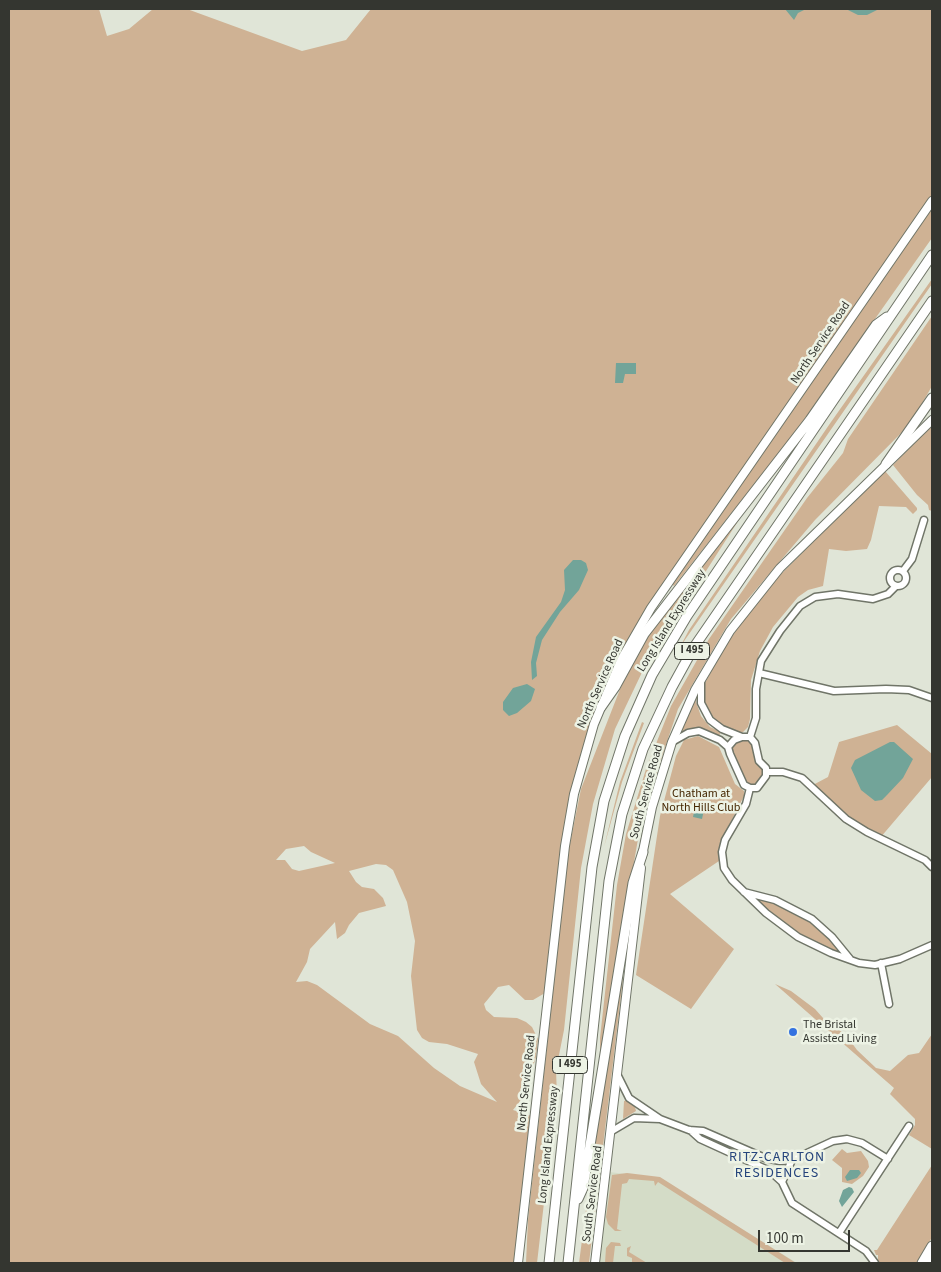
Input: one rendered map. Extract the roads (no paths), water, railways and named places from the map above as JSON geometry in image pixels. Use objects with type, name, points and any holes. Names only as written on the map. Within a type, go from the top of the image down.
[{"type":"highway","name":"Long Island Expressway","points":[[549,1263],[592,867],[604,801],[622,743],[642,695],[675,635],[932,255]]},
{"type":"highway","name":"I 495","points":[[568,1263],[610,881],[622,814],[643,749],[672,687],[694,647],[932,301]]},
{"type":"highway","points":[[601,707],[615,687],[644,634],[805,427],[876,325],[893,312]]},
{"type":"highway","points":[[886,464],[932,398]]},
{"type":"highway","points":[[574,1209],[583,1188],[633,883],[643,852]]},
{"type":"highway","points":[[922,1263],[932,1246]]},
{"type":"highway","points":[[930,1263],[932,1259]]},
{"type":"main road","name":"North Service Road","points":[[518,1263],[565,840],[587,746],[601,707],[624,655],[655,602],[932,201]]},
{"type":"main road","name":"South Service Road","points":[[595,1263],[612,1131],[643,852],[655,796],[672,742],[701,679],[737,621],[772,577],[932,420]]},
{"type":"street","points":[[903,571],[912,559],[924,520]]},
{"type":"street","points":[[896,586],[890,581],[891,573],[895,570],[903,571]]},
{"type":"street","points":[[750,737],[756,718],[756,689],[761,661],[800,606],[815,597],[838,594],[873,599],[888,594],[896,586],[906,581],[903,571]]},
{"type":"street","points":[[759,673],[834,691],[909,690],[932,698]]},
{"type":"street","points":[[701,679],[701,703],[710,720],[722,729],[742,737]]},
{"type":"street","points":[[672,742],[688,733],[699,731],[720,740],[728,747],[741,779],[750,788],[757,788],[763,783],[766,768],[759,761],[755,743],[750,737]]},
{"type":"street","points":[[728,747],[734,740],[750,737]]},
{"type":"street","points":[[766,772],[783,772],[802,778],[846,819],[866,832],[925,860],[932,867]]},
{"type":"street","points":[[750,788],[746,804],[725,840],[722,852],[724,868],[732,880],[766,913],[798,937],[859,963],[881,964],[900,959],[932,945]]},
{"type":"street","points":[[744,892],[775,900],[812,919],[832,936],[851,960]]},
{"type":"street","points":[[881,964],[889,1004]]},
{"type":"street","points":[[618,1076],[629,1098],[640,1106],[651,1110],[660,1119]]},
{"type":"street","points":[[612,1131],[634,1118],[660,1119],[688,1130],[700,1139],[764,1167],[782,1182],[792,1203],[868,1252],[875,1263]]},
{"type":"street","points":[[839,1233],[910,1126]]},
{"type":"street","points":[[688,1130],[703,1130],[765,1158],[780,1161],[792,1160],[828,1143],[843,1139],[858,1141],[888,1159]]},
{"type":"street","points":[[782,1182],[792,1160]]},
{"type":"water","points":[[785,9],[806,9],[798,13],[794,20]]},
{"type":"water","points":[[846,9],[879,9],[867,15],[858,15]]},
{"type":"water","points":[[616,363],[636,363],[636,374],[625,374],[623,383],[615,383]]},
{"type":"water","points":[[573,560],[581,560],[586,563],[588,570],[579,590],[560,612],[542,640],[536,663],[537,676],[532,680],[531,662],[536,637],[561,602],[565,590],[564,570]]},
{"type":"water","points":[[527,684],[535,689],[531,701],[517,713],[509,716],[503,710],[503,702],[513,688]]},
{"type":"water","points":[[890,742],[894,742],[913,759],[903,778],[882,800],[875,801],[861,790],[851,768],[855,760]]},
{"type":"water","points":[[696,803],[705,805],[702,819],[693,817]]},
{"type":"water","points":[[850,1170],[859,1170],[861,1173],[857,1178],[847,1181],[845,1177]]},
{"type":"water","points":[[849,1187],[854,1192],[842,1207],[839,1201],[843,1190]]},
{"type":"place","name":"The Bristal Assisted Living","points":[[793,1032]]},
{"type":"district","name":"RITZ-CARLTON RESIDENCES","points":[[777,1166]]},
{"type":"park label","name":"Chatham at North Hills Club","points":[[701,801]]}]
